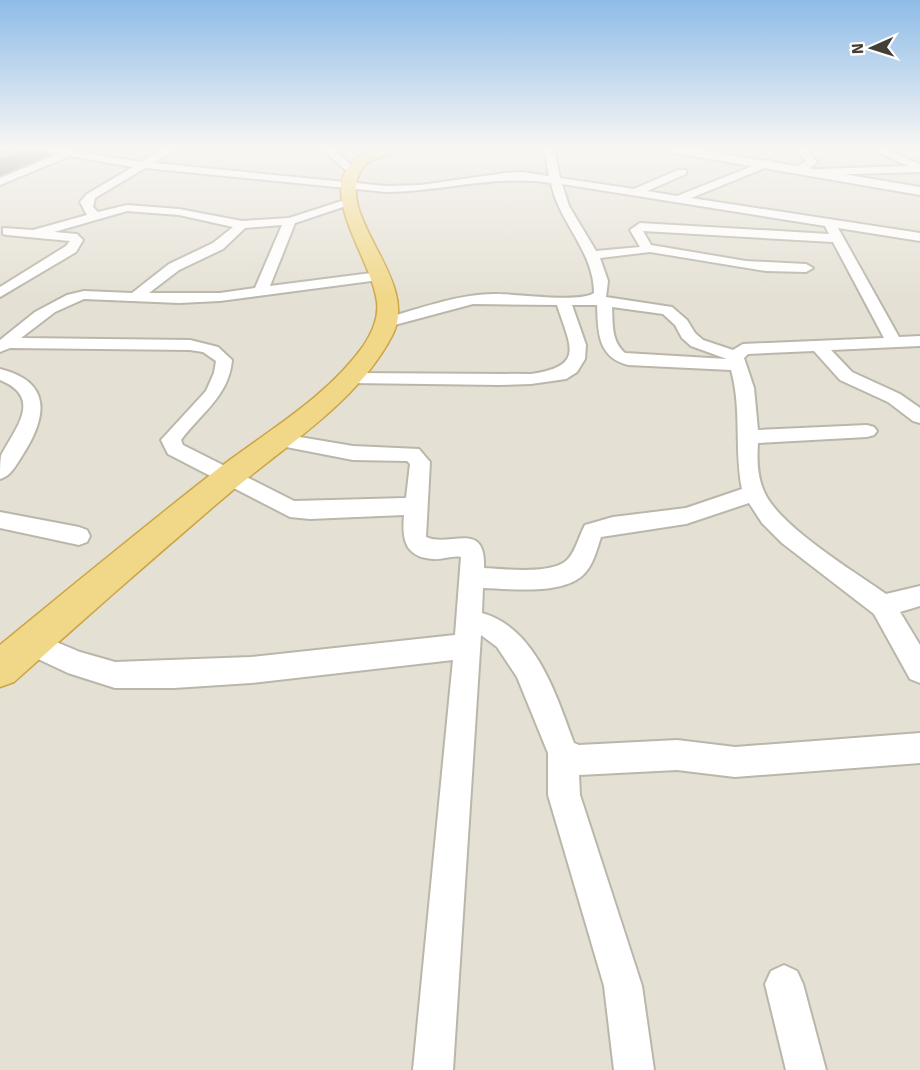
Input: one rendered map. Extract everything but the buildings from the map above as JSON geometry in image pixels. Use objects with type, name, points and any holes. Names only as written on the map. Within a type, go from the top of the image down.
[{"type":"highway","points":[[0,669],[228,477],[306,417],[351,378],[376,345],[387,322],[387,305],[380,276],[354,198]]},
{"type":"street","points":[[89,198],[86,202],[87,208],[94,215]]},
{"type":"street","points":[[35,233],[94,215],[127,208],[152,208],[242,225],[290,221],[330,198]]},
{"type":"street","points":[[561,198],[564,209],[592,255],[602,281],[599,301],[607,341],[617,357],[628,360],[738,361]]},
{"type":"street","points":[[667,198],[920,237]]},
{"type":"street","points":[[678,200],[683,198]]},
{"type":"street","points":[[261,291],[290,221]]},
{"type":"street","points":[[830,223],[893,340]]},
{"type":"street","points":[[137,296],[174,267],[218,246],[242,225]]},
{"type":"street","points":[[647,248],[636,230],[640,227],[837,238]]},
{"type":"street","points":[[0,293],[7,283],[70,249],[77,240],[73,237],[2,229]]},
{"type":"street","points":[[592,255],[638,252],[647,248],[747,266],[782,269],[806,268]]},
{"type":"street","points":[[3,345],[45,311],[72,297],[102,294],[201,298],[380,276]]},
{"type":"street","points":[[387,322],[473,300],[495,298],[639,304],[667,310],[682,322],[688,335],[697,344],[738,361]]},
{"type":"street","points":[[351,378],[531,379],[560,375],[571,368],[577,359],[578,345],[563,301]]},
{"type":"street","points":[[920,341],[893,340],[743,349],[738,361],[745,388],[749,436],[747,466],[753,493],[770,517],[790,537],[882,606],[920,670]]},
{"type":"street","points":[[3,345],[190,345],[218,352],[224,360],[221,382],[171,440],[175,449],[290,509],[310,511],[416,506]]},
{"type":"street","points":[[818,345],[846,376],[894,398],[920,417]]},
{"type":"street","points":[[0,374],[8,376],[22,386],[33,400],[33,418],[20,447],[0,472]]},
{"type":"street","points":[[749,436],[867,431]]},
{"type":"street","points":[[276,439],[337,451],[412,454],[420,462],[416,542],[432,549],[466,546],[473,555],[433,1070]]},
{"type":"street","points":[[471,578],[557,578],[573,571],[584,556],[593,531],[609,525],[685,516],[753,493]]},
{"type":"street","points":[[0,520],[79,536]]},
{"type":"street","points":[[882,606],[920,596]]},
{"type":"street","points":[[30,643],[77,664],[115,675],[162,675],[251,670],[495,629],[518,652],[553,725],[563,753],[564,795],[623,986],[634,1070]]},
{"type":"street","points":[[563,753],[579,760],[677,755],[735,762],[920,748]]},
{"type":"street","points":[[784,984],[806,1070]]},
{"type":"shaded area","points":[[0,198],[920,198],[920,1070],[0,1070]]}]
